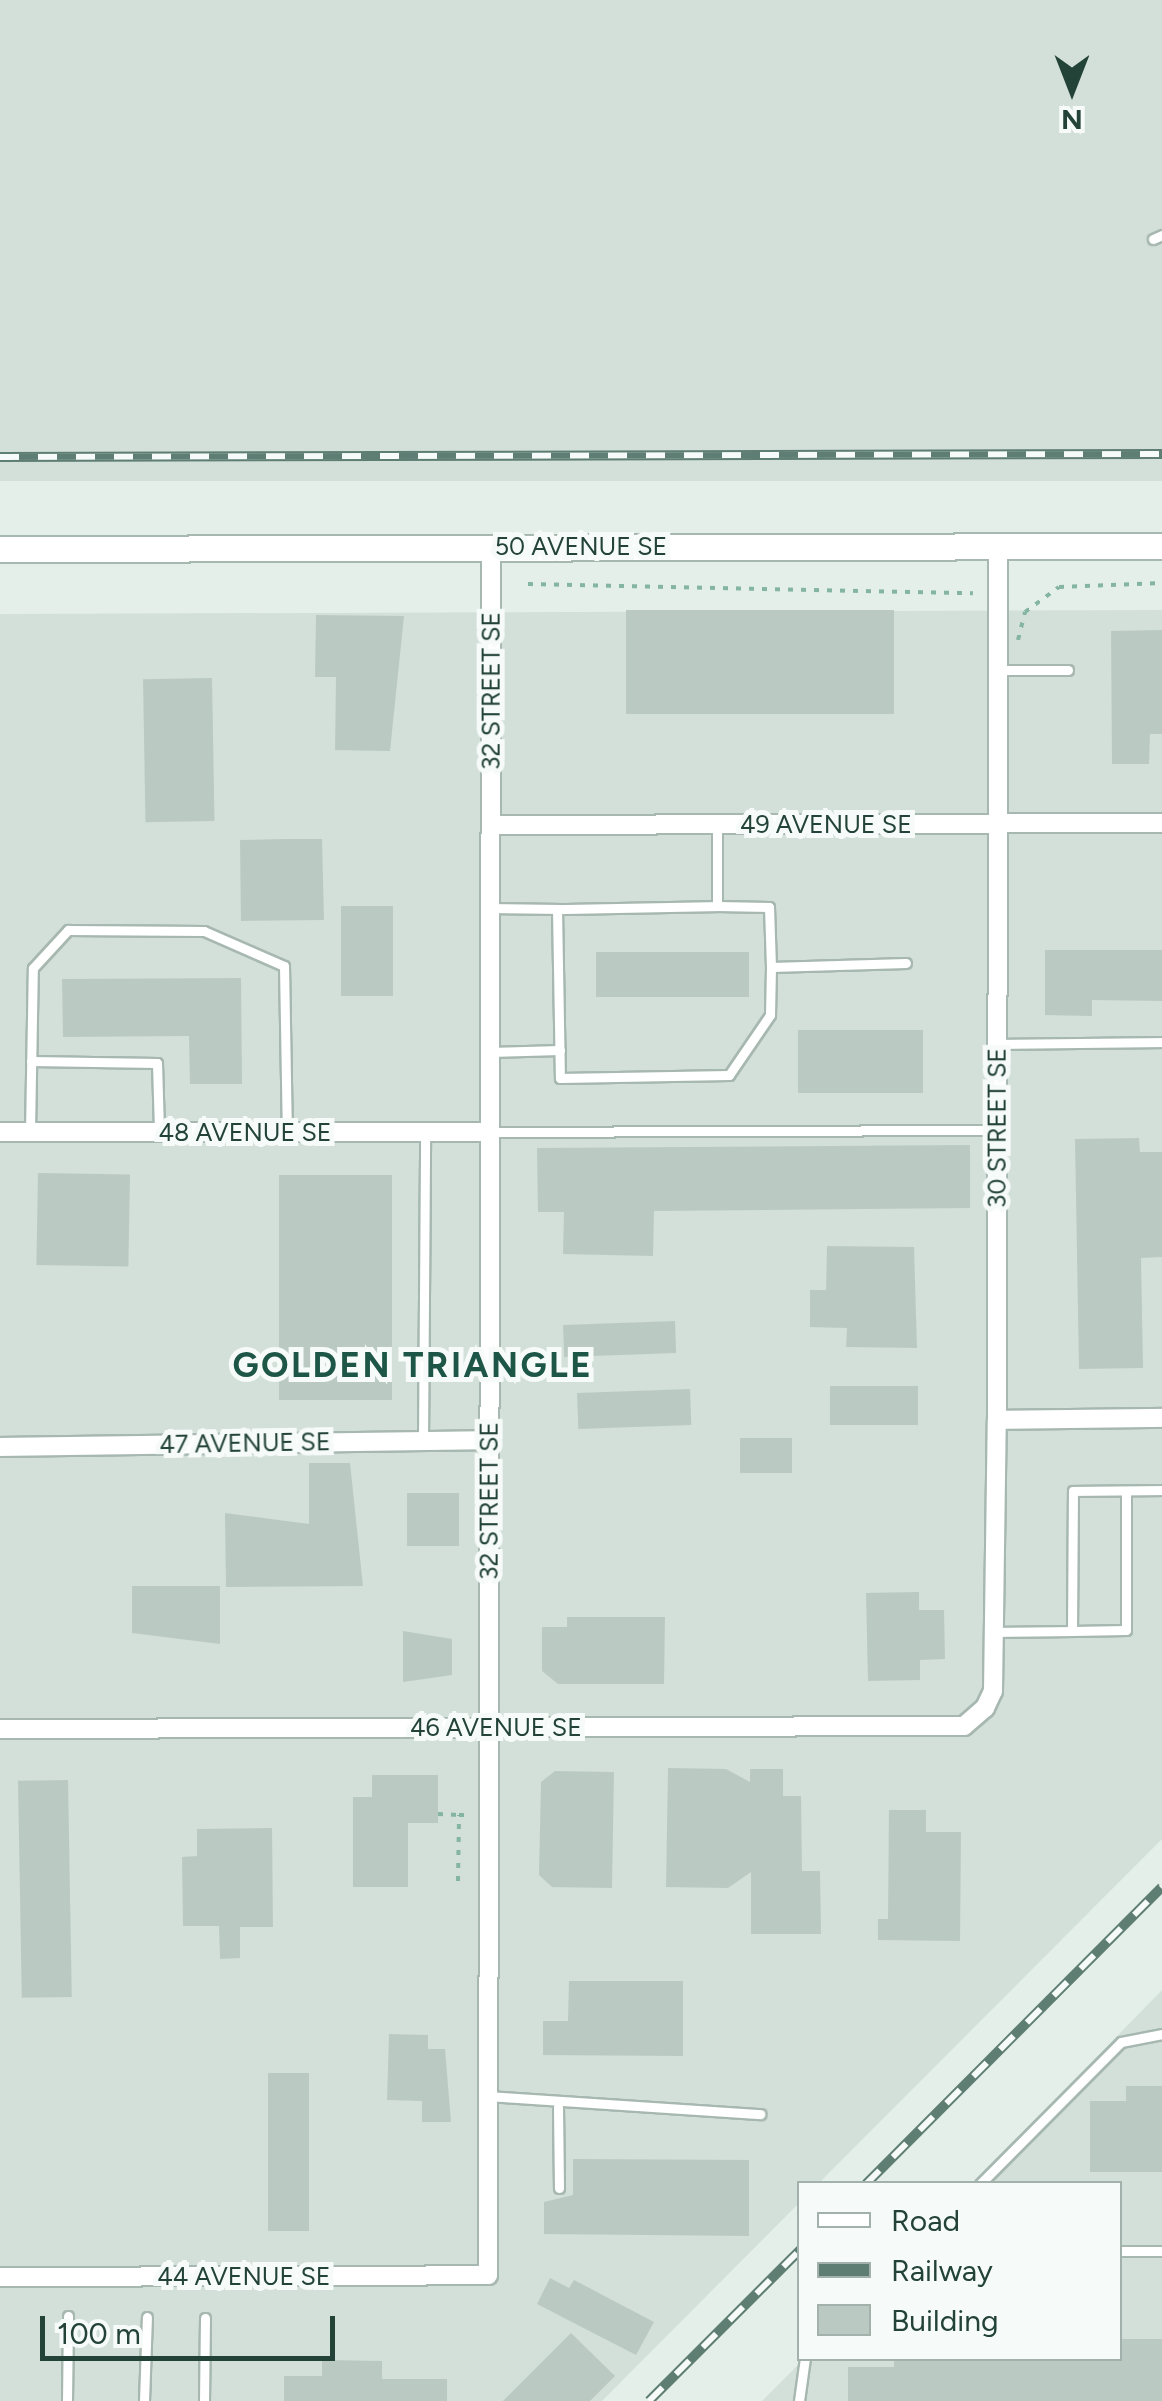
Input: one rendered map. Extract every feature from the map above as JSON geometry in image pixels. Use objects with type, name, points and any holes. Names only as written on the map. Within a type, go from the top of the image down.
[{"type":"street","name":"30 STREET SE","points":[[985,1708],[994,1632],[997,1420],[998,545]]},
{"type":"street","name":"32 STREET SE","points":[[488,2276],[491,546]]},
{"type":"street","name":"50 AVENUE SE","points":[[0,549],[1162,546]]},
{"type":"street","name":"49 AVENUE SE","points":[[490,825],[1162,823]]},
{"type":"street","name":"48 AVENUE SE","points":[[0,1132],[490,1132]]},
{"type":"street","points":[[997,1420],[1162,1418]]},
{"type":"street","name":"47 AVENUE SE","points":[[0,1446],[490,1440]]},
{"type":"street","name":"46 AVENUE SE","points":[[0,1729],[964,1726],[985,1708]]},
{"type":"street","name":"44 AVENUE SE","points":[[0,2277],[488,2276]]},
{"type":"lane","points":[[997,670],[1068,670]]},
{"type":"lane","points":[[717,824],[717,906]]},
{"type":"lane","points":[[490,908],[768,908],[770,1015],[729,1075],[560,1078],[557,909]]},
{"type":"lane","points":[[30,1132],[32,968],[68,930],[204,931],[284,966],[287,1132]]},
{"type":"lane","points":[[771,967],[906,963]]},
{"type":"lane","points":[[997,1044],[1162,1042]]},
{"type":"lane","points":[[490,1052],[560,1050]]},
{"type":"lane","points":[[31,1061],[157,1062],[159,1132]]},
{"type":"lane","points":[[490,1132],[997,1130]]},
{"type":"lane","points":[[423,1441],[424,1132]]},
{"type":"lane","points":[[994,1632],[1126,1630],[1126,1490]]},
{"type":"lane","points":[[1072,1631],[1073,1491],[1162,1490]]},
{"type":"lane","points":[[983,2181],[1121,2042],[1162,2034]]},
{"type":"lane","points":[[488,2096],[558,2107],[760,2114]]},
{"type":"lane","points":[[558,2107],[559,2188]]},
{"type":"lane","points":[[1122,2251],[1162,2251]]},
{"type":"lane","points":[[67,2401],[68,2316]]},
{"type":"lane","points":[[144,2401],[147,2316]]},
{"type":"lane","points":[[204,2401],[205,2318]]},
{"type":"lane","points":[[799,2401],[805,2361]]},
{"type":"path","points":[[1017,670],[1021,622],[1045,593],[1162,583]]},
{"type":"path","points":[[528,584],[973,593]]},
{"type":"path","points":[[438,1814],[475,1815]]},
{"type":"path","points":[[458,1815],[458,1882]]},
{"type":"shaded area","points":[[0,0],[1162,0],[1162,481],[0,481]]},
{"type":"shaded area","points":[[1162,610],[1162,1839],[821,2181],[797,2181],[797,2205],[602,2401],[0,2401],[0,614]]},
{"type":"shaded area","points":[[1162,1990],[1162,2401],[762,2401],[802,2361],[1122,2361],[1122,2181],[976,2181]]},
{"type":"building","points":[[626,610],[894,610],[894,714],[626,714]]},
{"type":"building","points":[[316,615],[404,616],[390,751],[335,750],[336,677],[315,677]]},
{"type":"building","points":[[1162,630],[1162,734],[1150,734],[1149,764],[1112,764],[1111,631]]},
{"type":"building","points":[[212,678],[214,821],[146,822],[143,679]]},
{"type":"building","points":[[322,839],[324,920],[241,921],[240,840]]},
{"type":"building","points":[[341,906],[393,906],[393,996],[341,996]]},
{"type":"building","points":[[1045,950],[1162,950],[1162,1001],[1092,1000],[1092,1016],[1045,1015]]},
{"type":"building","points":[[596,952],[749,952],[749,997],[596,997]]},
{"type":"building","points":[[241,978],[242,1084],[190,1084],[189,1036],[63,1037],[62,979]]},
{"type":"building","points":[[798,1030],[923,1030],[923,1093],[798,1093]]},
{"type":"building","points":[[1139,1138],[1140,1152],[1162,1152],[1162,1257],[1141,1258],[1143,1368],[1079,1369],[1075,1139]]},
{"type":"building","points":[[970,1145],[970,1208],[654,1211],[653,1256],[563,1254],[564,1212],[538,1212],[537,1148]]},
{"type":"building","points":[[38,1173],[130,1175],[128,1267],[36,1265]]},
{"type":"building","points":[[279,1175],[392,1175],[392,1400],[279,1400]]},
{"type":"building","points":[[827,1246],[914,1247],[917,1348],[846,1347],[847,1328],[810,1327],[810,1290],[826,1290]]},
{"type":"building","points":[[675,1321],[676,1353],[564,1357],[563,1325]]},
{"type":"building","points":[[830,1386],[918,1386],[918,1425],[830,1425]]},
{"type":"building","points":[[690,1389],[691,1425],[578,1429],[577,1393]]},
{"type":"building","points":[[740,1438],[792,1438],[792,1473],[740,1473]]},
{"type":"building","points":[[309,1463],[350,1463],[363,1586],[226,1587],[225,1513],[309,1524]]},
{"type":"building","points":[[407,1493],[459,1493],[459,1546],[407,1546]]},
{"type":"building","points":[[132,1586],[220,1586],[220,1644],[132,1633]]},
{"type":"building","points":[[919,1592],[919,1610],[944,1610],[945,1659],[920,1660],[920,1680],[868,1681],[866,1593]]},
{"type":"building","points":[[567,1617],[665,1617],[664,1684],[558,1684],[542,1671],[542,1627],[567,1627]]},
{"type":"building","points":[[403,1631],[452,1639],[452,1675],[403,1682]]},
{"type":"building","points":[[668,1768],[726,1769],[750,1782],[750,1769],[783,1769],[783,1796],[801,1796],[802,1871],[820,1871],[821,1934],[751,1934],[751,1872],[728,1888],[666,1887]]},
{"type":"building","points":[[555,1771],[614,1772],[612,1888],[552,1887],[539,1875],[541,1782]]},
{"type":"building","points":[[372,1775],[438,1775],[438,1823],[408,1823],[408,1887],[353,1887],[353,1797],[372,1797]]},
{"type":"building","points":[[68,1780],[72,1997],[22,1998],[18,1781]]},
{"type":"building","points":[[889,1810],[926,1810],[926,1832],[961,1832],[960,1941],[878,1940],[878,1919],[888,1919]]},
{"type":"building","points":[[272,1828],[273,1927],[240,1927],[240,1958],[220,1959],[219,1926],[183,1926],[182,1857],[197,1856],[197,1829]]},
{"type":"building","points":[[569,1981],[683,1981],[683,2056],[543,2055],[543,2021],[568,2021]]},
{"type":"building","points":[[389,2034],[428,2035],[428,2049],[445,2049],[451,2122],[422,2122],[422,2101],[387,2100]]},
{"type":"building","points":[[268,2073],[309,2073],[309,2231],[268,2231]]},
{"type":"building","points":[[1126,2086],[1162,2086],[1162,2172],[1090,2172],[1090,2101],[1126,2101]]},
{"type":"building","points":[[573,2159],[749,2160],[749,2236],[544,2234],[544,2202],[573,2195]]},
{"type":"building","points":[[550,2278],[569,2288],[574,2280],[654,2322],[636,2355],[537,2304]]},
{"type":"building","points":[[571,2333],[615,2376],[590,2401],[503,2401]]},
{"type":"building","points":[[1122,2339],[1162,2339],[1162,2401],[848,2401],[848,2367],[894,2367],[894,2361],[1122,2361]]},
{"type":"building","points":[[322,2360],[382,2361],[382,2379],[447,2379],[447,2401],[284,2401],[284,2376],[322,2376]]},
{"type":"railway","points":[[0,457],[1162,454]]},
{"type":"railway","points":[[869,2181],[1162,1887]]},
{"type":"railway","points":[[649,2401],[797,2253]]},
{"type":"district","name":"GOLDEN TRIANGLE","points":[[413,1365]]}]
